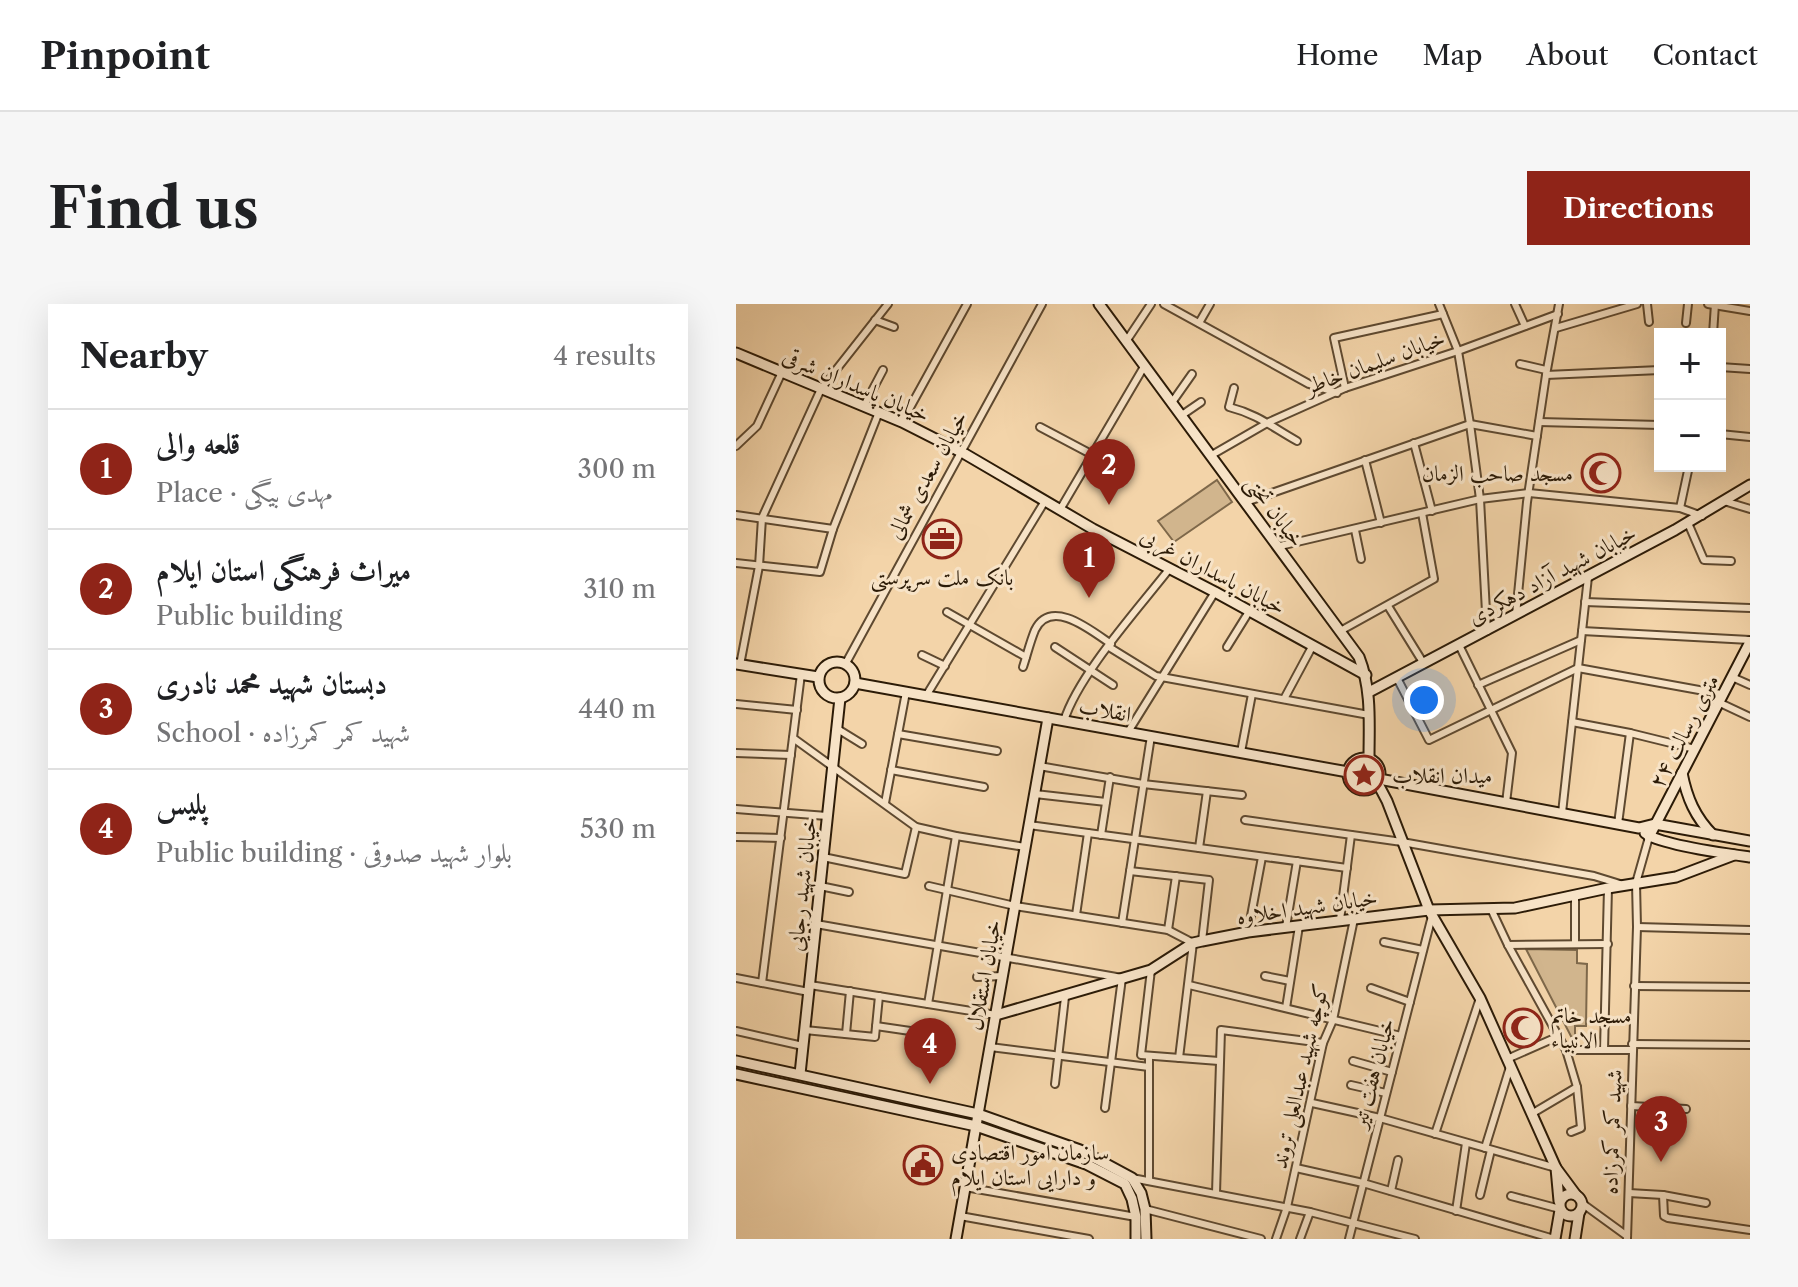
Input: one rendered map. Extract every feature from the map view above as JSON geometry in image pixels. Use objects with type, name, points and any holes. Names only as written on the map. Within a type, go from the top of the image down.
[{"type":"street","points":[[818,677],[738,664],[759,566],[762,518],[821,389],[888,304]]},
{"type":"street","points":[[902,422],[967,304]]},
{"type":"street","name":"خیابان سعدی شمالی","points":[[846,663],[1042,304]]},
{"type":"street","name":"خیابان تختی","points":[[1099,304],[1359,657],[1369,692],[1369,759]]},
{"type":"street","points":[[1127,340],[1151,304]]},
{"type":"street","points":[[1164,304],[1309,384],[1337,393]]},
{"type":"street","points":[[1199,323],[1210,304]]},
{"type":"street","points":[[1439,304],[1458,351],[1470,424],[1480,499],[1487,631]]},
{"type":"street","points":[[1515,304],[1525,326]]},
{"type":"street","points":[[1516,615],[1529,493],[1559,304]]},
{"type":"street","points":[[1556,328],[1637,304]]},
{"type":"street","points":[[1647,304],[1649,322]]},
{"type":"street","points":[[1686,323],[1688,304]]},
{"type":"street","points":[[1713,328],[1713,304],[1750,311]]},
{"type":"street","points":[[1345,388],[1334,338],[1443,314]]},
{"type":"street","name":"خیابان سلیمان خاطر","points":[[1210,456],[1266,424],[1345,388],[1558,314]]},
{"type":"street","points":[[875,320],[894,327]]},
{"type":"street","name":"خیابان پاسداران شرقی","points":[[736,353],[902,422],[960,452]]},
{"type":"street","points":[[1520,364],[1546,372],[1654,370]]},
{"type":"street","points":[[1061,508],[1145,365]]},
{"type":"street","points":[[1726,367],[1750,369]]},
{"type":"street","points":[[864,406],[883,370]]},
{"type":"street","points":[[736,446],[757,426],[782,372]]},
{"type":"street","points":[[1173,401],[1192,374]]},
{"type":"street","points":[[1234,388],[1229,407],[1259,416],[1266,424],[1297,441]]},
{"type":"street","points":[[1182,415],[1201,402]]},
{"type":"street","points":[[736,563],[820,572],[833,529],[879,412]]},
{"type":"street","points":[[1539,422],[1654,425]]},
{"type":"street","points":[[1246,502],[1470,424],[1537,436]]},
{"type":"street","points":[[1040,427],[1091,454]]},
{"type":"street","points":[[1726,435],[1750,437]]},
{"type":"street","points":[[1414,443],[1432,511]]},
{"type":"street","name":"خیابان پاسداران غربی","points":[[960,452],[1093,529],[1250,610],[1366,675]]},
{"type":"street","points":[[1365,460],[1381,523]]},
{"type":"street","points":[[1680,508],[1688,472]]},
{"type":"street","name":"خیابان شهید آزاد دهکردی","points":[[1369,692],[1702,516],[1750,485]]},
{"type":"street","points":[[1280,546],[1480,499],[1529,493],[1680,508],[1702,516]]},
{"type":"street","points":[[926,696],[1045,501]]},
{"type":"street","points":[[1724,501],[1750,509]]},
{"type":"street","points":[[1342,630],[1434,579],[1422,513]]},
{"type":"street","points":[[736,515],[833,529]]},
{"type":"street","points":[[1688,523],[1704,560],[1731,561]]},
{"type":"street","points":[[1355,530],[1361,559]]},
{"type":"street","points":[[1064,721],[1069,703],[1091,671],[1170,568]]},
{"type":"street","points":[[1562,813],[1588,577]]},
{"type":"street","points":[[1128,732],[1215,592]]},
{"type":"street","points":[[1585,602],[1750,608]]},
{"type":"street","points":[[1388,606],[1424,664]]},
{"type":"street","points":[[1227,647],[1250,610]]},
{"type":"street","points":[[947,612],[1026,657]]},
{"type":"street","points":[[1023,667],[1036,628],[1047,617],[1055,615],[1067,617],[1156,676],[1369,715]]},
{"type":"street","points":[[1582,631],[1750,641]]},
{"type":"street","points":[[1478,685],[1581,640]]},
{"type":"street","name":"۲۴ متری رسالت","points":[[1649,837],[1750,641]]},
{"type":"street","points":[[1284,699],[1313,645]]},
{"type":"street","points":[[1459,645],[1512,753],[1506,803]]},
{"type":"street","points":[[1055,647],[1113,685]]},
{"type":"street","points":[[922,655],[945,666]]},
{"type":"street","points":[[846,663],[855,675],[855,683],[852,690],[840,698],[833,698],[822,690],[818,677],[825,665],[846,663]]},
{"type":"street","points":[[1397,678],[1429,740],[1578,668],[1720,698],[1750,717]]},
{"type":"street","points":[[762,983],[801,674]]},
{"type":"street","points":[[1732,677],[1750,685]]},
{"type":"street","name":"انقلاب","points":[[855,683],[1348,772]]},
{"type":"street","points":[[885,803],[906,692]]},
{"type":"street","points":[[1241,752],[1252,694]]},
{"type":"street","name":"خیابان شهید رجایی","points":[[800,1074],[840,698]]},
{"type":"street","points":[[736,704],[797,710]]},
{"type":"street","name":"خیابان استقلال","points":[[956,1239],[1048,718]]},
{"type":"street","points":[[1572,722],[1695,749]]},
{"type":"street","points":[[836,728],[862,744]]},
{"type":"street","points":[[1618,824],[1630,733]]},
{"type":"street","points":[[898,734],[997,751]]},
{"type":"street","points":[[1122,923],[1151,736]]},
{"type":"street","points":[[793,738],[916,827],[1025,847]]},
{"type":"street","points":[[736,753],[791,755]]},
{"type":"street","points":[[1378,780],[1369,788],[1359,789],[1350,782],[1348,772],[1357,760],[1369,759],[1377,766],[1378,780],[1431,913],[1480,998],[1556,1168],[1576,1195],[1581,1208],[1575,1239]]},
{"type":"street","points":[[1039,766],[1143,784],[1242,795]]},
{"type":"street","points":[[891,770],[984,787]]},
{"type":"street","points":[[1682,773],[1692,807],[1713,835]]},
{"type":"street","points":[[1101,835],[1110,777]]},
{"type":"street","points":[[1378,780],[1639,828],[1655,824],[1750,841]]},
{"type":"street","points":[[1199,848],[1207,791]]},
{"type":"street","points":[[1035,794],[1106,802]]},
{"type":"street","points":[[736,809],[827,816]]},
{"type":"street","points":[[1245,820],[1402,842],[1594,876],[1623,885]]},
{"type":"street","points":[[1029,825],[1347,868]]},
{"type":"street","points":[[823,857],[905,874],[916,827]]},
{"type":"street","points":[[1639,828],[1649,837],[1750,857]]},
{"type":"street","points":[[1076,915],[1088,833]]},
{"type":"street","points":[[1340,920],[1351,835]]},
{"type":"street","points":[[928,1004],[956,836]]},
{"type":"street","points":[[736,837],[781,838]]},
{"type":"street","name":"شهید کمر کمرزاده","points":[[1627,1238],[1636,883],[1649,837]]},
{"type":"street","name":"خیابان شهید اخلاوه","points":[[996,1015],[1151,970],[1197,942],[1340,920],[1492,911],[1676,877],[1734,855]]},
{"type":"street","points":[[1248,932],[1262,857]]},
{"type":"street","points":[[1286,927],[1297,861]]},
{"type":"street","points":[[1130,871],[1209,880],[1179,1058]]},
{"type":"street","points":[[1168,930],[1176,876]]},
{"type":"street","points":[[820,886],[849,892]]},
{"type":"street","points":[[929,886],[1015,906],[1168,930],[1197,942]]},
{"type":"street","points":[[1604,1050],[1608,888]]},
{"type":"street","points":[[1575,896],[1575,944]]},
{"type":"street","points":[[1492,911],[1566,1050],[1577,1087],[1581,1128],[1571,1132]]},
{"type":"street","name":"خیابان هفت تیر","points":[[1349,1239],[1431,913]]},
{"type":"street","name":"کوچه شهید عبدالعلی تروند","points":[[1276,1239],[1287,1207],[1312,1103],[1323,1043],[1333,1020],[1354,919]]},
{"type":"street","points":[[816,924],[1122,978],[1105,1108]]},
{"type":"street","points":[[1286,1008],[1299,926]]},
{"type":"street","points":[[1637,927],[1750,930]]},
{"type":"street","points":[[1384,942],[1423,950]]},
{"type":"street","points":[[1508,945],[1608,944]]},
{"type":"street","points":[[1149,1181],[1149,1067],[1145,1056],[1151,970]]},
{"type":"street","points":[[977,977],[1003,976]]},
{"type":"street","points":[[1265,976],[1290,981]]},
{"type":"street","points":[[736,978],[850,991],[996,1015]]},
{"type":"street","points":[[1189,985],[1401,1036]]},
{"type":"street","points":[[1634,986],[1750,987]]},
{"type":"street","points":[[1371,988],[1410,1002]]},
{"type":"street","points":[[846,1034],[850,991]]},
{"type":"street","points":[[805,1030],[875,1037],[879,996]]},
{"type":"street","points":[[1055,1084],[1065,997]]},
{"type":"street","points":[[1435,1134],[1480,998]]},
{"type":"street","points":[[876,1026],[917,1032]]},
{"type":"street","points":[[1216,1193],[1221,1030],[1323,1043]]},
{"type":"street","points":[[736,1031],[803,1046]]},
{"type":"street","points":[[1480,1195],[1508,1063],[1557,1037]]},
{"type":"street","points":[[1566,1050],[1750,1045]]},
{"type":"street","points":[[990,1047],[1149,1067]]},
{"type":"street","points":[[1145,1056],[1219,1061]]},
{"type":"street","points":[[736,1061],[978,1114],[1080,1150],[1141,1193],[1146,1239]]},
{"type":"street","points":[[1353,1061],[1392,1072]]},
{"type":"street","points":[[736,1074],[976,1126],[1128,1181],[1149,1181],[1287,1207],[1415,1239]]},
{"type":"street","points":[[1351,1085],[1386,1093]]},
{"type":"street","points":[[1533,1113],[1577,1087]]},
{"type":"street","points":[[1312,1103],[1380,1118],[1556,1168]]},
{"type":"street","points":[[1631,1106],[1686,1109]]},
{"type":"street","points":[[1456,1211],[1466,1143]]},
{"type":"street","points":[[1391,1191],[1398,1160]]},
{"type":"street","points":[[1296,1168],[1363,1183],[1554,1239],[1566,1194],[1576,1195]]},
{"type":"street","points":[[1556,1168],[1560,1208]]},
{"type":"street","points":[[1128,1181],[1136,1217],[1136,1239]]},
{"type":"street","points":[[965,1187],[1136,1217]]},
{"type":"street","points":[[1629,1193],[1706,1203]]},
{"type":"street","points":[[1663,1195],[1664,1216],[1668,1218],[1750,1230]]},
{"type":"street","points":[[1511,1196],[1560,1208],[1571,1216],[1581,1208]]},
{"type":"street","points":[[1581,1208],[1627,1238]]},
{"type":"street","points":[[1145,1209],[1261,1239]]},
{"type":"street","points":[[1300,1239],[1310,1212]]},
{"type":"street","points":[[960,1216],[1089,1239]]},
{"type":"shaded area","points":[[1217,480],[1232,502],[1174,542],[1158,521]]},
{"type":"shaded area","points":[[1526,949],[1577,950],[1577,963],[1587,964],[1586,1026],[1575,1026],[1575,1044]]},
{"type":"place","name":"مسجد صاحب الزمان","points":[[1601,473]]},
{"type":"place","name":"میراث فرهنگی استان ایلام","points":[[1109,505]]},
{"type":"place","name":"بانک ملت سرپرستی","points":[[942,539]]},
{"type":"place","name":"قلعه والی","points":[[1089,598]]},
{"type":"place","name":"میدان انقلاب","points":[[1364,775]]},
{"type":"place","name":"مسجد خاتم الانبیاء","points":[[1523,1028]]},
{"type":"place","name":"پلیس","points":[[930,1084]]},
{"type":"place","name":"دبستان شهید محمد نادری","points":[[1661,1162]]},
{"type":"place","name":"سازمان امور اقتصادی و دارایی استان ایلام","points":[[923,1165]]}]
